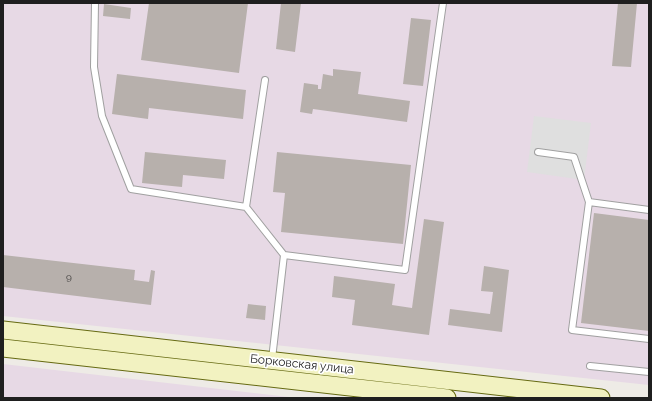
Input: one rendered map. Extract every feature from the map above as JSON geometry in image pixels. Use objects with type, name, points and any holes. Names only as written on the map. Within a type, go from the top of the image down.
[{"type":"main road","name":"Борковская улица","points":[[3,330],[601,398]]},
{"type":"main road","name":"Борковская улица","points":[[3,348],[448,398]]},
{"type":"lane","points":[[95,3],[94,67],[102,116],[131,189],[246,208],[284,255],[405,270],[442,3]]},
{"type":"lane","points":[[246,208],[265,80]]},
{"type":"lane","points":[[538,152],[574,157],[589,202],[572,330],[649,339]]},
{"type":"lane","points":[[589,202],[649,210]]},
{"type":"lane","points":[[272,361],[284,255]]},
{"type":"lane","points":[[590,366],[649,372]]},
{"type":"shaded area","points":[[3,3],[649,3],[649,385],[3,316]]},
{"type":"shaded area","points":[[534,116],[591,123],[584,180],[527,172]]},
{"type":"shaded area","points":[[3,364],[298,398],[3,398]]},
{"type":"building","points":[[149,3],[248,3],[239,73],[141,60]]},
{"type":"building","points":[[281,3],[301,3],[295,52],[276,49]]},
{"type":"building","points":[[618,3],[637,3],[631,67],[612,66]]},
{"type":"building","points":[[104,4],[131,8],[130,19],[103,16]]},
{"type":"building","points":[[411,18],[431,20],[423,86],[403,84]]},
{"type":"building","points":[[333,69],[361,72],[358,94],[410,101],[407,122],[313,109],[312,114],[300,112],[304,83],[318,85],[318,89],[321,89],[323,74],[333,76]]},
{"type":"building","points":[[117,74],[246,90],[243,119],[149,108],[148,119],[112,114]]},
{"type":"building","points":[[145,152],[226,160],[224,179],[183,175],[182,187],[142,183]]},
{"type":"building","points":[[277,152],[411,165],[403,244],[281,232],[285,193],[273,192]]},
{"type":"building","points":[[594,213],[649,220],[649,331],[581,323]]},
{"type":"building","points":[[424,219],[444,222],[429,335],[352,325],[355,300],[332,297],[334,276],[395,284],[392,305],[412,308]]},
{"type":"building","points":[[3,255],[135,270],[134,280],[149,282],[151,270],[155,271],[151,305],[3,287]]},
{"type":"building","points":[[484,266],[509,270],[502,332],[448,325],[450,309],[490,314],[493,292],[481,291]]},
{"type":"building","points":[[248,304],[266,306],[265,320],[246,318]]}]
